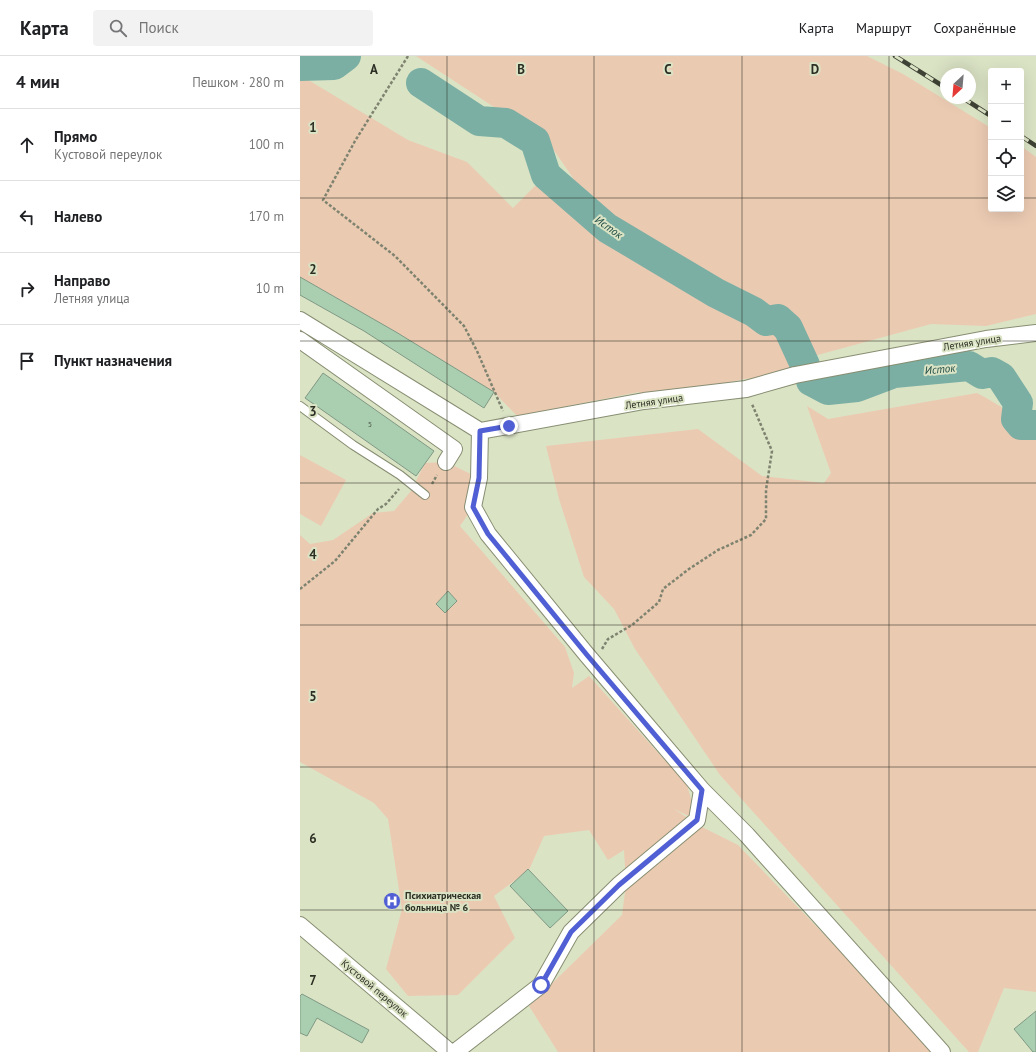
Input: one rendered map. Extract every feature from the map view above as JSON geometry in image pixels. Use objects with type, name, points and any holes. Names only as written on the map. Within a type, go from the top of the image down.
[{"type":"street","points":[[300,320],[480,431],[479,478],[473,507],[488,534],[595,664],[702,790],[747,835],[942,1052]]},
{"type":"street","name":"Летняя улица","points":[[480,431],[644,401],[746,389],[795,374],[986,339],[1036,334]]},
{"type":"street","points":[[300,340],[454,449],[446,462]]},
{"type":"street","points":[[455,1052],[541,985],[571,932],[619,885],[697,820],[702,790]]},
{"type":"street","name":"Кустовой переулок","points":[[300,925],[450,1052]]},
{"type":"lane","points":[[300,406],[353,445],[400,475],[425,495]]},
{"type":"path","points":[[408,56],[355,142],[323,200],[395,256],[464,326],[477,351],[509,426]]},
{"type":"path","points":[[595,664],[608,639],[632,625],[659,602],[663,590],[689,568],[718,550],[751,535],[766,519],[766,490],[772,451],[746,389]]},
{"type":"path","points":[[425,495],[446,462]]},
{"type":"path","points":[[300,589],[336,561],[378,509],[386,504],[406,481]]},
{"type":"shaded area","points":[[416,56],[867,56],[903,74],[940,97],[940,104],[952,104],[988,126],[988,212],[1024,212],[1024,148],[1036,157],[1036,314],[986,326],[931,324],[803,359],[805,365],[795,375],[744,379],[644,401],[639,392],[517,416],[494,392],[396,332],[300,277],[300,75],[408,140],[467,162],[513,208],[546,175],[606,226],[549,143]]},
{"type":"shaded area","points":[[977,393],[1012,415],[1021,425],[1036,425],[1036,992],[1004,988],[978,1052],[969,1052],[720,775],[635,649],[614,609],[584,577],[559,499],[546,446],[698,429],[762,476],[824,483],[831,473],[807,406],[828,419]]},
{"type":"shaded area","points":[[300,455],[346,480],[321,526],[300,514]]},
{"type":"shaded area","points":[[446,462],[479,478],[473,507],[460,526],[565,647],[574,673],[572,688],[589,676],[687,785],[697,820],[674,809],[702,827],[738,845],[892,1005],[931,1052],[558,1052],[529,1006],[622,915],[626,885],[624,850],[608,860],[589,830],[544,836],[529,870],[494,896],[515,938],[458,995],[408,996],[386,969],[402,909],[388,819],[374,803],[300,762],[300,535],[310,544],[333,540],[373,513],[394,511],[411,491],[425,463]]},
{"type":"building","points":[[300,277],[396,332],[494,392],[484,408],[364,331],[300,295]]},
{"type":"building","points":[[323,373],[434,451],[416,476],[305,398]]},
{"type":"building","points":[[448,591],[457,601],[445,613],[436,604]]},
{"type":"building","points":[[528,869],[568,911],[550,928],[510,886]]},
{"type":"building","points":[[302,994],[369,1030],[362,1043],[317,1018],[307,1036],[300,1033],[300,996]]},
{"type":"building","points":[[1036,1011],[1036,1052],[1033,1052],[1014,1029]]},
{"type":"waterway","name":"Исток","points":[[300,66],[334,65],[346,56]]},
{"type":"waterway","name":"Исток","points":[[421,83],[479,121],[506,123],[535,141],[546,175],[607,228],[716,293],[754,312],[766,321],[778,319],[788,328],[805,365]]},
{"type":"waterway","name":"Исток","points":[[811,381],[828,390],[857,387],[894,373],[969,366],[982,374],[992,372],[1001,377],[1018,403],[1016,419],[1021,425],[1036,425]]},
{"type":"railway","points":[[895,56],[940,84]]},
{"type":"railway","points":[[972,104],[988,114]]},
{"type":"railway","points":[[1024,138],[1036,146]]},
{"type":"place","name":"Психиатрическая больница № 6","points":[[392,901]]},
{"type":"route","points":[[509,426],[480,431],[479,478],[473,507],[488,534],[587,655],[702,790],[697,820],[619,885],[571,932],[541,985]]}]
